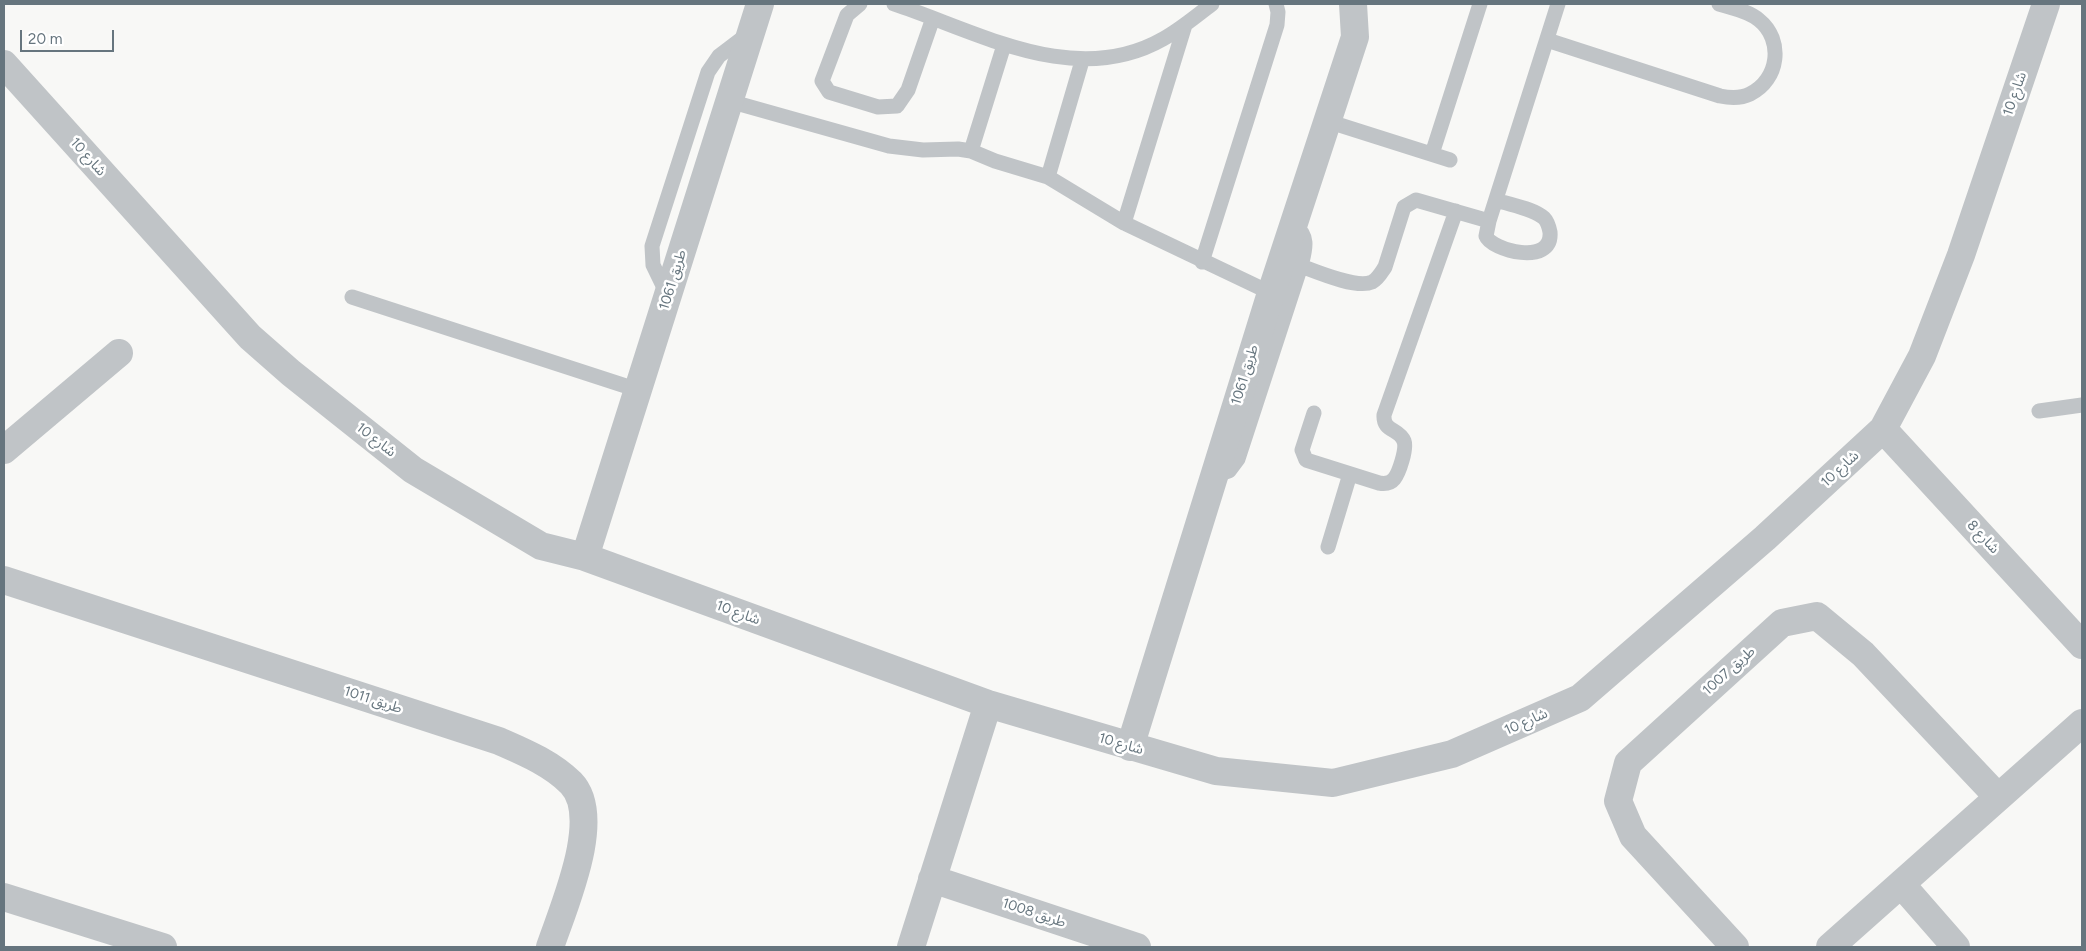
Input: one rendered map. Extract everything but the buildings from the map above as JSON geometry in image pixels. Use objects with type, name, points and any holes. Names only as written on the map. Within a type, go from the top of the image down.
[{"type":"street","name":"طريق 1061","points":[[585,557],[760,4]]},
{"type":"street","name":"طريق 1061","points":[[1130,747],[1271,293],[1355,37],[1354,4]]},
{"type":"street","name":"شارع 10","points":[[4,64],[250,337],[291,373],[414,470],[541,546],[585,557],[988,704],[1130,747],[1216,771],[1333,783],[1452,754],[1580,698],[1765,538],[1883,429],[1922,356],[1962,255],[2046,4]]},
{"type":"street","points":[[4,450],[119,353]]},
{"type":"street","name":"شارع 8","points":[[1883,429],[2082,645]]},
{"type":"street","name":"طريق 1011","points":[[4,580],[489,738],[539,759],[572,784],[582,804],[585,824],[575,869],[550,947]]},
{"type":"street","name":"طريق 1007","points":[[1735,947],[1633,836],[1618,800],[1628,763],[1782,623],[1817,616],[1863,654],[1998,798]]},
{"type":"street","points":[[910,947],[988,704]]},
{"type":"street","points":[[1830,947],[2082,723]]},
{"type":"street","name":"طريق 1008","points":[[932,879],[1137,947]]},
{"type":"street","points":[[1901,884],[1956,947]]},
{"type":"street","points":[[4,897],[163,947]]},
{"type":"lane","points":[[860,4],[847,15],[822,81],[829,92],[878,107],[897,106],[908,90],[933,18]]},
{"type":"lane","points":[[894,4],[1004,46],[1082,61],[1110,58],[1136,51],[1162,40],[1212,4]]},
{"type":"lane","points":[[1202,262],[1277,25],[1278,12],[1276,4]]},
{"type":"lane","points":[[1432,154],[1480,4]]},
{"type":"lane","points":[[1496,200],[1543,218],[1549,225],[1550,235],[1547,244],[1540,251],[1531,254],[1492,244],[1486,236],[1489,221],[1558,4]]},
{"type":"lane","points":[[1547,40],[1720,96],[1734,98],[1749,95],[1762,86],[1771,74],[1775,59],[1775,44],[1769,30],[1758,19],[1720,4]]},
{"type":"lane","points":[[1124,223],[1185,25]]},
{"type":"lane","points":[[668,296],[653,266],[652,246],[708,72],[719,56],[751,32]]},
{"type":"lane","points":[[971,151],[1004,46]]},
{"type":"lane","points":[[1048,177],[1082,61]]},
{"type":"lane","points":[[729,101],[889,146],[923,150],[958,149],[971,151],[994,161],[1048,177],[1124,223],[1202,262],[1271,293]]},
{"type":"lane","points":[[1327,121],[1450,160]]},
{"type":"lane","points":[[1301,266],[1357,284],[1373,282],[1380,276],[1385,267],[1404,207],[1410,202],[1422,201],[1489,221]]},
{"type":"lane","points":[[1314,413],[1302,450],[1303,456],[1311,462],[1383,484],[1393,480],[1405,447],[1401,436],[1387,428],[1384,422],[1384,415],[1456,212]]},
{"type":"lane","points":[[1214,476],[1229,471],[1238,459],[1301,266],[1305,240],[1299,228],[1294,225]]},
{"type":"lane","points":[[352,297],[638,390]]},
{"type":"lane","points":[[2039,411],[2082,405]]},
{"type":"lane","points":[[1328,547],[1350,474]]}]
